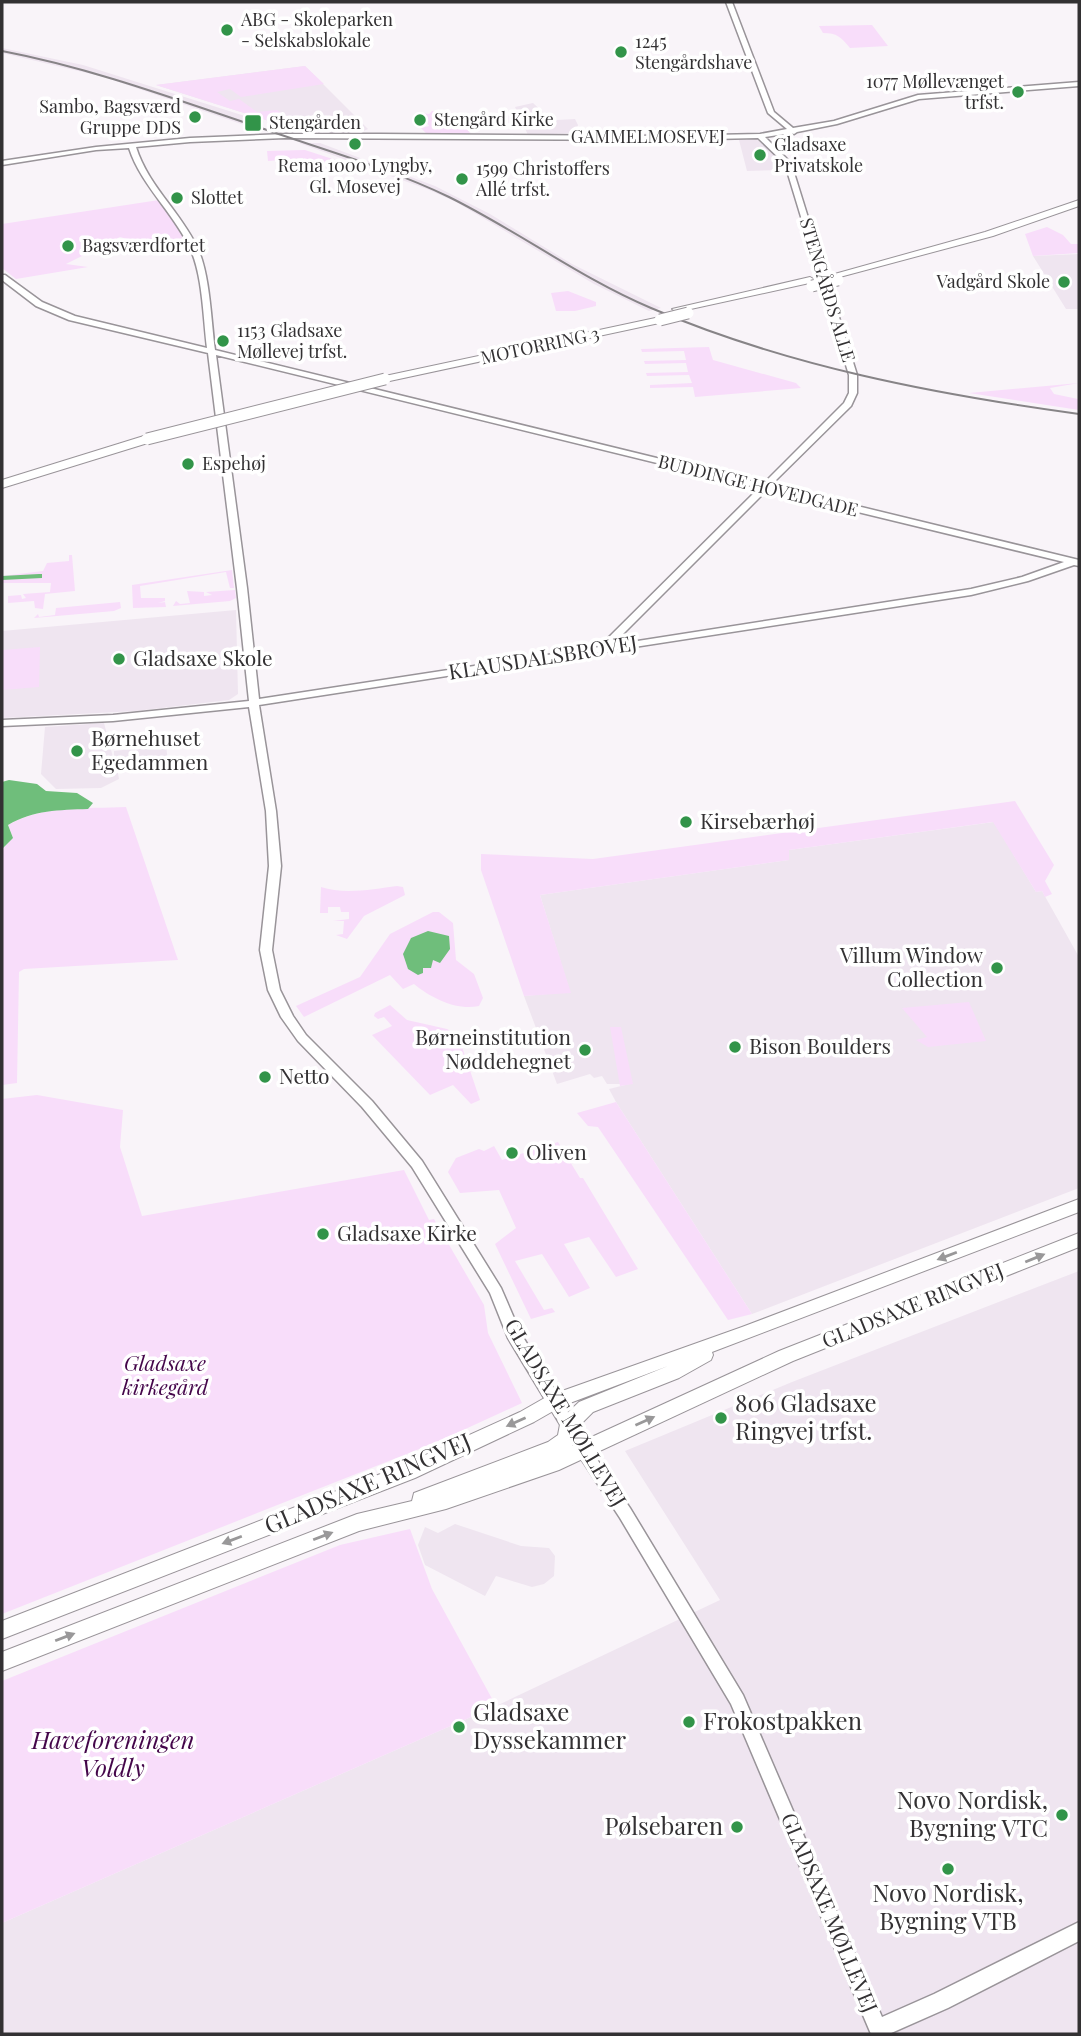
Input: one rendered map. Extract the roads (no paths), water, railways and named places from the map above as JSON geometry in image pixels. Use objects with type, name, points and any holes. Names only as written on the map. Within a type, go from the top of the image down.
[{"type":"highway","name":"MOTORRING 3","points":[[837,277],[989,234],[1079,203]]},
{"type":"highway","name":"MOTORRING 3","points":[[2,476],[380,377],[984,243],[1079,210]]},
{"type":"highway","name":"MOTORRING 3","points":[[2,484],[144,437]]},
{"type":"main road","name":"GLADSAXE RINGVEJ","points":[[2,1630],[408,1472],[527,1417],[555,1401],[650,1365],[733,1338],[1079,1205]]},
{"type":"main road","name":"GLADSAXE RINGVEJ","points":[[356,1523],[458,1497],[552,1464],[786,1356],[1079,1240]]},
{"type":"main road","name":"GLADSAXE RINGVEJ","points":[[2,1662],[555,1448],[565,1441],[569,1427],[586,1407],[672,1373],[733,1338]]},
{"type":"street","points":[[729,2],[771,113],[794,132]]},
{"type":"street","name":"GAMMELMOSEVEJ","points":[[2,163],[132,145],[274,137],[760,136],[835,123],[918,97],[1079,84]]},
{"type":"street","name":"STENGÅRDS ALLE","points":[[601,649],[848,404],[855,381],[788,163],[760,136]]},
{"type":"street","name":"GLADSAXE MØLLEVEJ","points":[[132,145],[136,159],[196,252],[213,353],[254,704],[272,824],[275,866],[266,950],[274,990],[287,1017],[302,1038],[367,1104],[417,1164],[496,1292],[513,1334],[737,1700],[879,2031]]},
{"type":"street","name":"BUDDINGE HOVEDGADE","points":[[2,277],[54,312],[1077,562]]},
{"type":"street","name":"KLAUSDALSBROVEJ","points":[[2,723],[113,718],[254,704],[971,592],[1025,579],[1077,562]]},
{"type":"street","points":[[879,2031],[1079,1931]]},
{"type":"waterway","points":[[2,578],[39,576]]},
{"type":"tram line","points":[[2,51],[133,85],[403,177],[475,210],[625,296],[702,328],[755,346],[808,362],[915,387],[1079,414]]},
{"type":"place","name":"ABG - Skoleparken - Selskabslokale","points":[[227,30]]},
{"type":"place","name":"1245 Stengårdshave","points":[[621,52]]},
{"type":"place","name":"1077 Møllevænget trfst.","points":[[1018,92]]},
{"type":"place","name":"Sambo, Bagsværd Gruppe DDS","points":[[195,117]]},
{"type":"place","name":"Stengård Kirke","points":[[420,120]]},
{"type":"place","name":"Stengården","points":[[253,123]]},
{"type":"place","name":"Rema 1000 Lyngby, Gl. Mosevej","points":[[355,144]]},
{"type":"place","name":"Gladsaxe Privatskole","points":[[760,155]]},
{"type":"place","name":"1599 Christoffers Allé trfst.","points":[[462,179]]},
{"type":"place","name":"Slottet","points":[[177,198]]},
{"type":"place","name":"Bagsværdfortet","points":[[68,246]]},
{"type":"place","name":"Vadgård Skole","points":[[1064,282]]},
{"type":"place","name":"1153 Gladsaxe Møllevej trfst.","points":[[223,341]]},
{"type":"place","name":"Espehøj","points":[[188,464]]},
{"type":"place","name":"Gladsaxe Skole","points":[[119,659]]},
{"type":"place","name":"Børnehuset Egedammen","points":[[77,751]]},
{"type":"place","name":"Kirsebærhøj","points":[[686,822]]},
{"type":"place","name":"Villum Window Collection","points":[[997,968]]},
{"type":"place","name":"Bison Boulders","points":[[735,1047]]},
{"type":"place","name":"Børneinstitution Nøddehegnet","points":[[585,1050]]},
{"type":"place","name":"Netto","points":[[265,1077]]},
{"type":"place","name":"Oliven","points":[[512,1153]]},
{"type":"place","name":"Gladsaxe Kirke","points":[[323,1234]]},
{"type":"place","name":"806 Gladsaxe Ringvej trfst.","points":[[721,1418]]},
{"type":"place","name":"Frokostpakken","points":[[689,1722]]},
{"type":"place","name":"Gladsaxe Dyssekammer","points":[[459,1727]]},
{"type":"place","name":"Novo Nordisk, Bygning VTC","points":[[1062,1815]]},
{"type":"place","name":"Pølsebaren","points":[[737,1827]]},
{"type":"place","name":"Novo Nordisk, Bygning VTB","points":[[948,1869]]},
{"type":"park label","name":"Gladsaxe kirkegård","points":[[165,1376]]},
{"type":"park label","name":"Haveforeningen Voldly","points":[[113,1755]]}]
